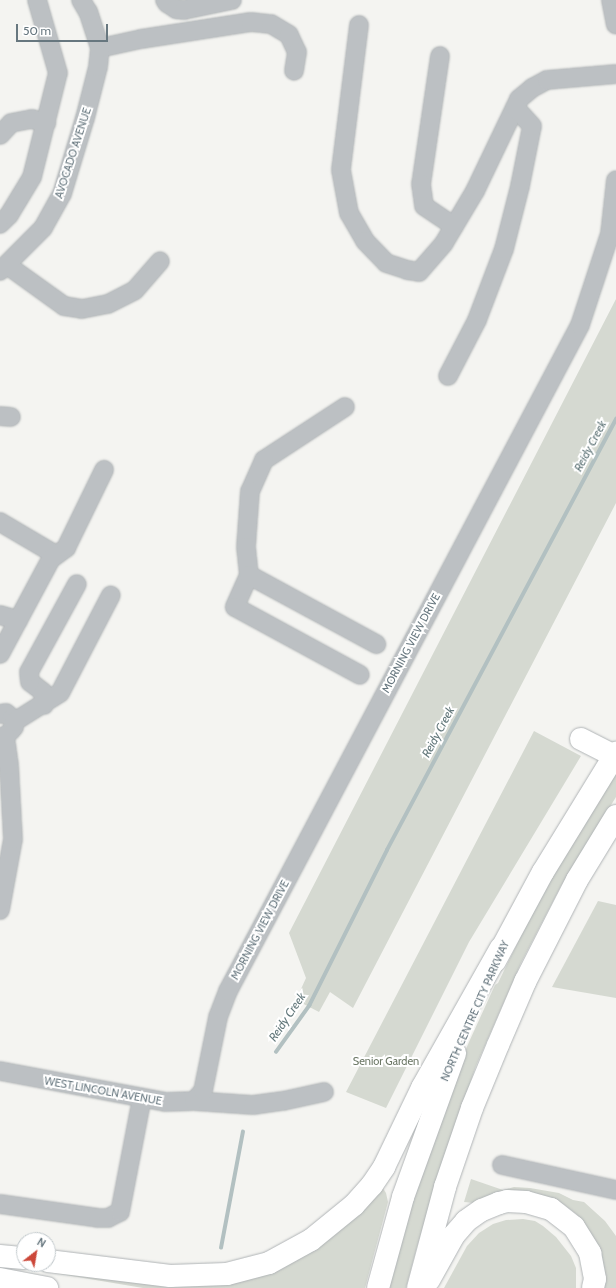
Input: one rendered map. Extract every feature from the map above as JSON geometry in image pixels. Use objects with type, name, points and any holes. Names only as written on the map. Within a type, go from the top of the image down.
[{"type":"highway","points":[[581,739],[615,755]]},
{"type":"highway","name":"NORTH CENTRE CITY PARKWAY","points":[[378,1288],[402,1197],[431,1115],[450,1066],[501,948],[543,872],[615,755]]},
{"type":"highway","points":[[418,1288],[445,1186],[472,1108],[498,1045],[525,982],[577,880],[616,816]]},
{"type":"highway","points":[[56,1261],[170,1276],[227,1274],[269,1263],[311,1240],[354,1205],[372,1185],[384,1167],[422,1088],[501,948]]},
{"type":"highway","points":[[425,1288],[454,1235],[466,1221],[482,1210],[499,1203],[512,1201],[526,1202],[551,1209],[574,1227],[590,1253],[594,1288]]},
{"type":"highway","points":[[0,1256],[16,1257]]},
{"type":"highway","points":[[0,1279],[47,1288]]},
{"type":"street","points":[[0,224],[9,215],[32,177],[58,73],[36,0]]},
{"type":"street","name":"AVOCADO AVENUE","points":[[81,0],[88,12],[100,48],[98,67],[89,104],[62,194],[43,228],[3,268],[64,306],[82,309],[108,304],[135,290],[160,261]]},
{"type":"street","points":[[165,0],[167,4],[176,9],[184,10],[232,0]]},
{"type":"street","points":[[611,0],[616,25]]},
{"type":"street","points":[[100,48],[141,39],[251,22],[270,24],[289,35],[297,52],[294,71]]},
{"type":"street","points":[[359,25],[341,170],[349,213],[365,241],[386,263],[407,270],[419,272],[444,243],[475,191],[519,99],[532,88],[547,80],[616,74]]},
{"type":"street","points":[[440,56],[421,184],[424,206],[454,226]]},
{"type":"street","points":[[448,376],[478,320],[508,235],[532,126],[515,106]]},
{"type":"street","points":[[0,135],[11,123],[32,119],[46,123]]},
{"type":"street","name":"MORNING VIEW DRIVE","points":[[194,1101],[203,1091],[218,1017],[228,991],[580,325],[610,234],[616,180]]},
{"type":"street","points":[[344,407],[264,460],[250,491],[246,547],[249,575],[235,607],[360,675]]},
{"type":"street","points":[[0,654],[51,559],[66,548],[104,470]]},
{"type":"street","points":[[0,522],[56,555]]},
{"type":"street","points":[[249,575],[376,644]]},
{"type":"street","points":[[44,705],[43,692],[30,682],[28,672],[77,584]]},
{"type":"street","points":[[0,910],[6,843],[9,765],[3,720],[44,705],[60,693],[111,595]]},
{"type":"street","points":[[0,615],[18,620]]},
{"type":"street","name":"WEST LINCOLN AVENUE","points":[[0,1072],[165,1102],[194,1101],[253,1105],[284,1101],[324,1092]]},
{"type":"street","points":[[0,1204],[98,1218],[108,1218],[120,1212],[142,1098]]},
{"type":"street","points":[[502,1165],[616,1190]]},
{"type":"green space","points":[[616,299],[616,503],[353,1008],[330,992],[319,1012],[296,1000],[306,978],[289,933]]},
{"type":"green space","name":"Senior Garden","points":[[534,731],[581,756],[469,942],[386,1108],[346,1092]]},
{"type":"green space","points":[[616,768],[616,797],[561,886],[521,963],[476,1066],[444,1158],[406,1288],[387,1288],[408,1211],[454,1077],[469,1042],[495,985],[498,983],[536,905]]},
{"type":"green space","points":[[598,901],[616,905],[616,998],[552,987]]},
{"type":"green space","points":[[471,1179],[503,1190],[514,1187],[530,1188],[559,1193],[573,1200],[584,1202],[605,1221],[616,1236],[616,1288],[604,1288],[601,1254],[596,1242],[585,1224],[576,1214],[563,1204],[532,1192],[519,1191],[474,1203],[464,1202]]},
{"type":"green space","points":[[381,1185],[386,1193],[388,1202],[365,1288],[143,1288],[48,1272],[56,1272],[56,1269],[225,1283]]},
{"type":"green space","points":[[523,1219],[535,1221],[543,1226],[556,1237],[571,1256],[576,1268],[576,1288],[444,1288],[467,1246],[479,1233],[493,1224],[506,1220]]},
{"type":"waterway","name":"Reidy Creek","points":[[276,1052],[309,1006],[387,850],[616,419]]},
{"type":"waterway","name":"Reidy Creek","points":[[221,1248],[243,1132]]}]
